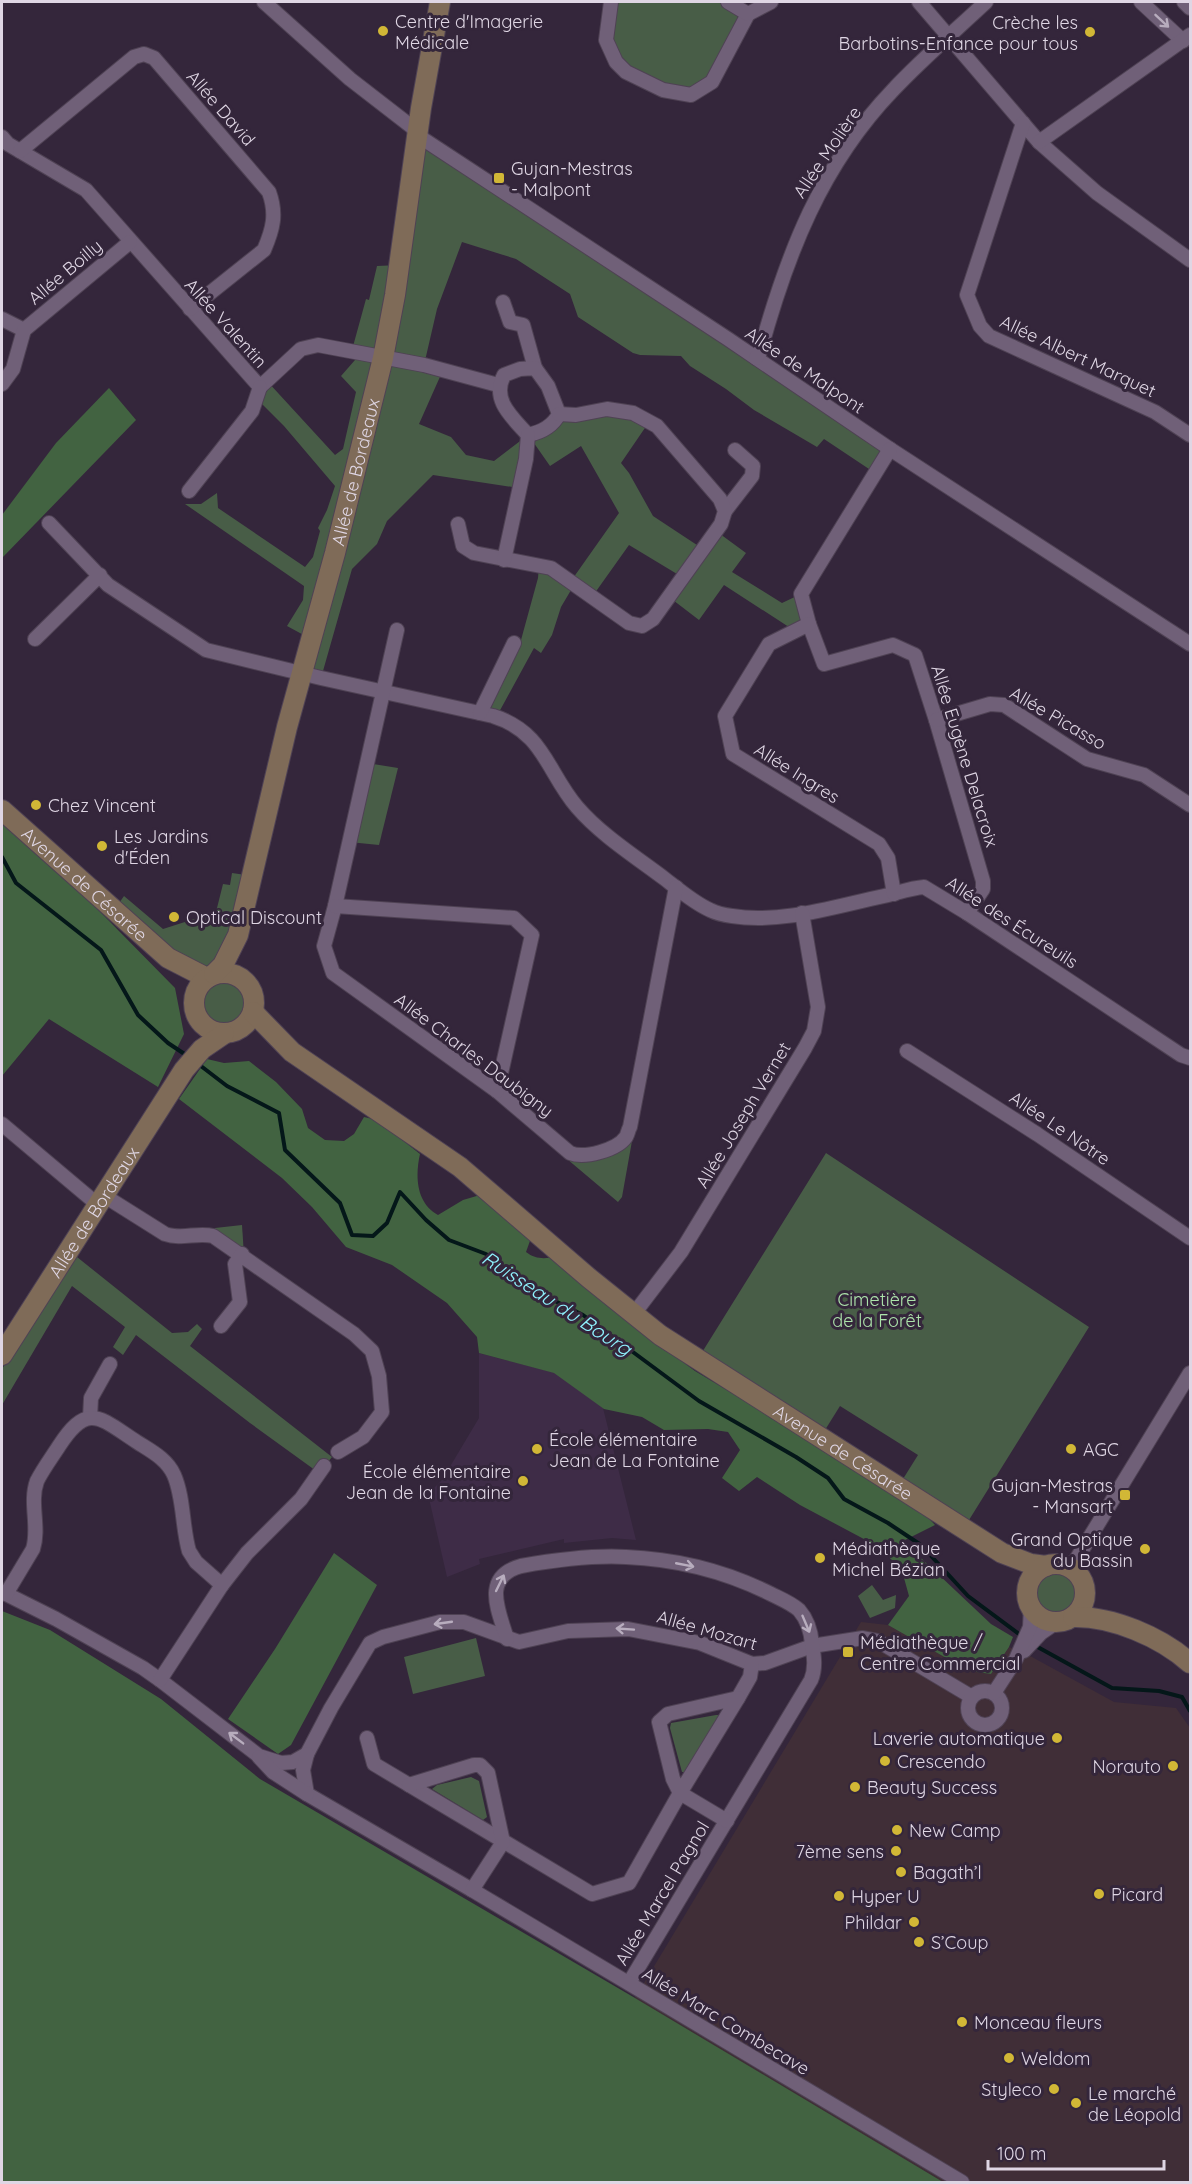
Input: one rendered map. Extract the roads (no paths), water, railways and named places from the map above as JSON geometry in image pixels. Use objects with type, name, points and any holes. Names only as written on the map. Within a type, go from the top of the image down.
[{"type":"street","name":"Allée de Bordeaux","points":[[210,976],[228,958],[238,935],[301,673],[335,553],[383,358],[395,295],[411,127],[440,2]]},
{"type":"street","points":[[611,2],[606,40],[616,62],[626,72],[663,90],[691,95],[712,82],[748,14],[771,2]]},
{"type":"street","points":[[728,2],[748,14]]},
{"type":"street","points":[[920,2],[1039,142],[1097,193],[1191,260]]},
{"type":"street","name":"Allée Molière","points":[[756,358],[760,352],[777,291],[812,204],[850,144],[892,91],[986,2]]},
{"type":"street","points":[[1039,142],[1187,38],[1141,2]]},
{"type":"street","points":[[1184,2],[1191,8]]},
{"type":"street","name":"Allée de Malpont","points":[[270,4],[350,79],[423,139],[890,449],[1191,644]]},
{"type":"street","name":"Allée David","points":[[20,151],[134,57],[144,54],[154,58],[269,192],[275,208],[270,236],[264,250],[190,309]]},
{"type":"street","name":"Allée Albert Marquet","points":[[1023,123],[967,295],[980,326],[989,336],[1155,412],[1191,435]]},
{"type":"street","name":"Allée Valentin","points":[[2,137],[8,144],[86,190],[260,387],[302,349],[318,345],[424,365],[498,385]]},
{"type":"street","name":"Allée Boilly","points":[[2,384],[13,369],[24,330],[130,242]]},
{"type":"street","points":[[503,302],[510,322],[523,325],[535,368],[548,386],[559,414],[555,422],[539,432],[528,435]]},
{"type":"street","name":"Allée Boilly","points":[[2,319],[24,330]]},
{"type":"street","points":[[504,560],[526,459],[528,435],[499,397],[498,385],[504,375],[520,369],[535,368]]},
{"type":"street","points":[[189,490],[252,411],[260,387]]},
{"type":"street","points":[[559,414],[576,415],[607,409],[633,413],[657,426],[720,499],[725,511]]},
{"type":"street","name":"Allée Eugène Delacroix","points":[[890,449],[801,594],[824,664],[893,645],[915,655],[983,881],[983,889],[967,913]]},
{"type":"street","points":[[458,524],[463,546],[474,553],[551,568],[629,623],[642,626],[653,619],[721,524],[725,511],[753,476],[753,466],[735,450]]},
{"type":"street","name":"Allée des Écureuils","points":[[49,523],[108,585],[206,650],[508,721],[527,734],[539,746],[578,808],[698,904],[719,914],[750,918],[802,913],[924,887],[1181,1055],[1191,1058]]},
{"type":"street","points":[[35,639],[100,575]]},
{"type":"street","name":"Allée Ingres","points":[[809,624],[769,644],[724,716],[733,754],[879,844],[888,858],[894,894]]},
{"type":"street","points":[[384,692],[397,630]]},
{"type":"street","points":[[480,713],[514,643]]},
{"type":"street","name":"Allée Charles Daubigny","points":[[384,692],[324,946],[333,973],[498,1091],[570,1153],[578,1156],[593,1155],[615,1146],[626,1136],[676,887]]},
{"type":"street","name":"Allée Picasso","points":[[936,720],[990,704],[1004,705],[1087,759],[1144,775],[1191,805]]},
{"type":"street","name":"Avenue de Césarée","points":[[2,810],[168,958],[210,976]]},
{"type":"street","points":[[335,906],[514,918],[532,935],[498,1091]]},
{"type":"street","name":"Allée Joseph Vernet","points":[[633,1315],[681,1252],[814,1031],[818,1007],[802,913]]},
{"type":"street","name":"Allée de Bordeaux","points":[[238,935],[247,984]]},
{"type":"street","name":"Avenue de Césarée","points":[[168,958],[196,1009]]},
{"type":"street","points":[[229,1033],[249,1020],[253,1012],[252,993],[247,984],[232,974],[210,976],[196,991],[196,1009],[209,1030],[229,1033],[255,1036],[292,1052]]},
{"type":"street","name":"Allée de Bordeaux","points":[[2,1355],[196,1049],[196,1009]]},
{"type":"street","points":[[253,1012],[292,1052]]},
{"type":"street","name":"Allée de Bordeaux","points":[[196,1049],[229,1033]]},
{"type":"street","name":"Allée Le Nôtre","points":[[907,1051],[1037,1134],[1191,1238]]},
{"type":"street","name":"Avenue de Césarée","points":[[292,1052],[460,1167],[633,1315],[683,1352],[1002,1553],[1031,1564],[1046,1566]]},
{"type":"street","points":[[2,1124],[100,1199],[165,1234],[177,1237],[199,1234],[213,1236],[354,1334],[372,1351],[380,1376],[382,1412],[363,1437],[338,1452]]},
{"type":"street","points":[[221,1326],[240,1302],[236,1264],[242,1254]]},
{"type":"street","points":[[90,1418],[92,1398],[110,1364]]},
{"type":"street","points":[[1071,1568],[1191,1372]]},
{"type":"street","points":[[4,1593],[36,1542],[34,1495],[38,1479],[71,1428],[79,1421],[90,1418],[107,1423],[165,1462],[174,1476],[189,1551],[201,1568],[222,1585]]},
{"type":"street","points":[[160,1680],[222,1585],[247,1553],[302,1499],[324,1466]]},
{"type":"street","name":"Avenue de Césarée","points":[[1002,1553],[1029,1598]]},
{"type":"street","points":[[513,1641],[495,1592],[499,1580],[507,1572],[521,1566],[550,1561],[626,1557],[694,1566],[765,1591],[798,1609],[807,1622],[812,1646]]},
{"type":"street","points":[[994,1693],[1018,1656],[1050,1625],[1084,1603],[1082,1580],[1071,1568],[1055,1564],[1046,1566],[1033,1577],[1029,1598],[1041,1618],[1050,1625],[1109,1620]]},
{"type":"street","name":"Allée Marc Combecave","points":[[4,1593],[56,1619],[160,1680],[259,1756],[273,1772],[307,1794],[962,2182]]},
{"type":"street","points":[[1085,1595],[1109,1620],[1164,1644],[1191,1663]]},
{"type":"street","points":[[1029,1598],[1050,1625]]},
{"type":"street","points":[[307,1794],[303,1770],[307,1754],[360,1658],[376,1639],[440,1622],[458,1621],[472,1624],[513,1641]]},
{"type":"street","name":"Allée Mozart","points":[[513,1641],[568,1631],[628,1629],[700,1643],[752,1664],[765,1663],[812,1646],[863,1638],[878,1641],[972,1697]]},
{"type":"street","points":[[1164,1644],[1191,1646]]},
{"type":"street","name":"Allée Marcel Pagnol","points":[[629,1983],[811,1680],[814,1668],[812,1646]]},
{"type":"street","name":"Allée Marcel Pagnol","points":[[367,1738],[374,1764],[591,1894],[629,1883],[750,1677],[752,1664]]},
{"type":"street","points":[[980,1692],[994,1693],[1001,1701],[1002,1711],[998,1720],[987,1725],[976,1723],[969,1714],[968,1708],[972,1697],[980,1692]]},
{"type":"street","points":[[680,1793],[673,1779],[658,1722],[668,1714],[738,1698]]},
{"type":"street","name":"Allée Marc Combecave","points":[[259,1756],[275,1762],[287,1763],[307,1754]]},
{"type":"street","points":[[409,1785],[474,1765],[480,1766],[488,1773],[502,1842],[472,1890]]},
{"type":"street","name":"Allée Marcel Pagnol","points":[[680,1793],[727,1821]]},
{"type":"waterway","name":"Ruisseau du Bourg","points":[[2,857],[16,883],[101,950],[138,1015],[168,1043],[189,1057]]},
{"type":"waterway","name":"Ruisseau du Bourg","points":[[197,1063],[227,1086],[279,1113],[285,1150],[340,1203],[352,1235],[373,1236],[387,1223],[400,1192],[426,1220],[449,1240],[486,1254],[531,1289],[583,1315],[699,1401],[828,1478],[844,1499],[888,1523],[921,1545],[968,1596],[1023,1637]]},
{"type":"waterway","name":"Ruisseau du Bourg","points":[[1034,1645],[1112,1688],[1159,1691],[1182,1697],[1190,1711]]},
{"type":"place","name":"Centre d'Imagerie Médicale","points":[[383,31]]},
{"type":"place","name":"Crèche les Barbotins-Enfance pour tous","points":[[1090,32]]},
{"type":"place","name":"Gujan-Mestras - Malpont","points":[[499,178]]},
{"type":"place","name":"Chez Vincent","points":[[36,805]]},
{"type":"place","name":"Les Jardins d'Éden","points":[[102,846]]},
{"type":"place","name":"Optical Discount","points":[[174,917]]},
{"type":"place","name":"École élémentaire Jean de La Fontaine","points":[[537,1449]]},
{"type":"place","name":"AGC","points":[[1071,1449]]},
{"type":"place","name":"École élémentaire Jean de la Fontaine","points":[[523,1481]]},
{"type":"place","name":"Gujan-Mestras - Mansart","points":[[1125,1495]]},
{"type":"place","name":"Grand Optique du Bassin","points":[[1145,1549]]},
{"type":"place","name":"Médiathèque Michel Bézian","points":[[820,1558]]},
{"type":"place","name":"Médiathèque / Centre Commercial","points":[[848,1652]]},
{"type":"place","name":"Laverie automatique","points":[[1057,1738]]},
{"type":"place","name":"Crescendo","points":[[885,1761]]},
{"type":"place","name":"Norauto","points":[[1173,1766]]},
{"type":"place","name":"Beauty Success","points":[[855,1787]]},
{"type":"place","name":"New Camp","points":[[897,1830]]},
{"type":"place","name":"7ème sens","points":[[896,1851]]},
{"type":"place","name":"Bagath’l","points":[[901,1872]]},
{"type":"place","name":"Picard","points":[[1099,1894]]},
{"type":"place","name":"Hyper U","points":[[839,1896]]},
{"type":"place","name":"Phildar","points":[[914,1922]]},
{"type":"place","name":"S’Coup","points":[[919,1942]]},
{"type":"place","name":"Monceau fleurs","points":[[962,2022]]},
{"type":"place","name":"Weldom","points":[[1009,2058]]},
{"type":"place","name":"Styleco","points":[[1054,2089]]},
{"type":"place","name":"Le marché de Léopold","points":[[1076,2103]]},
{"type":"park label","name":"Cimetière de la Forêt","points":[[877,1309]]}]
